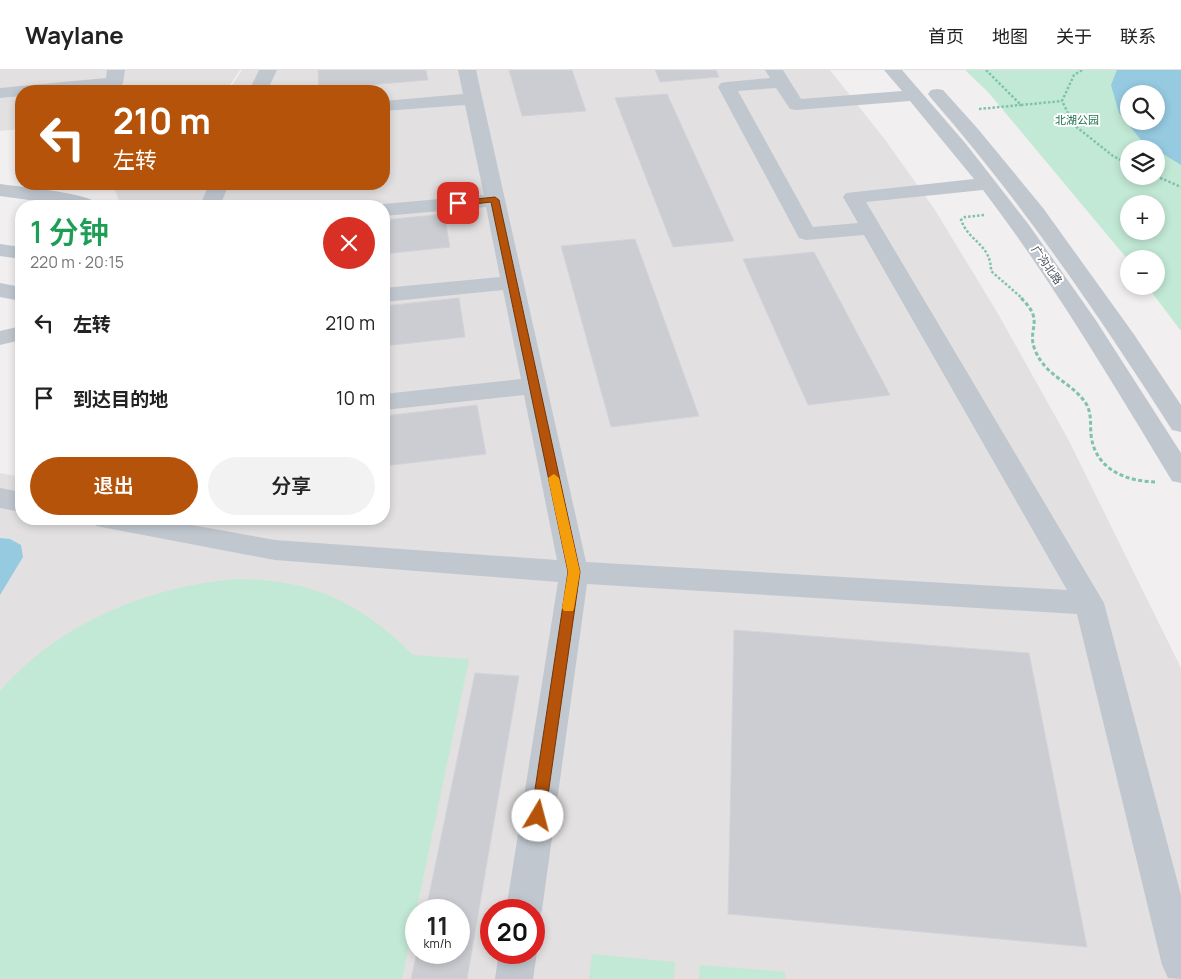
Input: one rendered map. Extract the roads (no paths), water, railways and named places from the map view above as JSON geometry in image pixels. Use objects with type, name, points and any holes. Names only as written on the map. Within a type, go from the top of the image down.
[{"type":"street","points":[[91,85],[114,83],[116,70]]},
{"type":"street","points":[[261,85],[268,70]]},
{"type":"street","points":[[467,70],[574,572],[526,899]]},
{"type":"street","name":"广沟北路","points":[[893,70],[987,184],[1076,308],[1172,478]]},
{"type":"street","name":"广沟北路","points":[[915,70],[953,111],[1045,226],[1098,298],[1181,424]]},
{"type":"street","points":[[870,228],[806,234],[727,87],[778,76],[796,104],[915,95]]},
{"type":"street","points":[[0,93],[15,92]]},
{"type":"street","points":[[390,106],[474,99]]},
{"type":"street","points":[[987,184],[853,197],[1089,603],[1181,965]]},
{"type":"street","points":[[0,190],[73,200]]},
{"type":"street","points":[[390,209],[495,200]]},
{"type":"street","points":[[0,250],[15,252]]},
{"type":"street","points":[[390,294],[512,282]]},
{"type":"street","points":[[0,290],[15,293]]},
{"type":"street","points":[[0,338],[15,334]]},
{"type":"street","points":[[390,401],[534,386]]},
{"type":"street","points":[[0,498],[15,501]]},
{"type":"street","points":[[159,525],[229,543],[275,550],[574,572],[1089,603]]},
{"type":"street","points":[[514,979],[516,964]]},
{"type":"water","points":[[1117,70],[1181,70],[1181,165],[1165,155],[1165,140],[1141,140],[1133,130],[1165,130],[1165,85],[1120,85],[1120,114],[1111,85]]},
{"type":"water","points":[[0,538],[10,539],[21,545],[23,557],[0,595]]},
{"type":"park label","name":"北湖公园","points":[[1077,120]]}]
